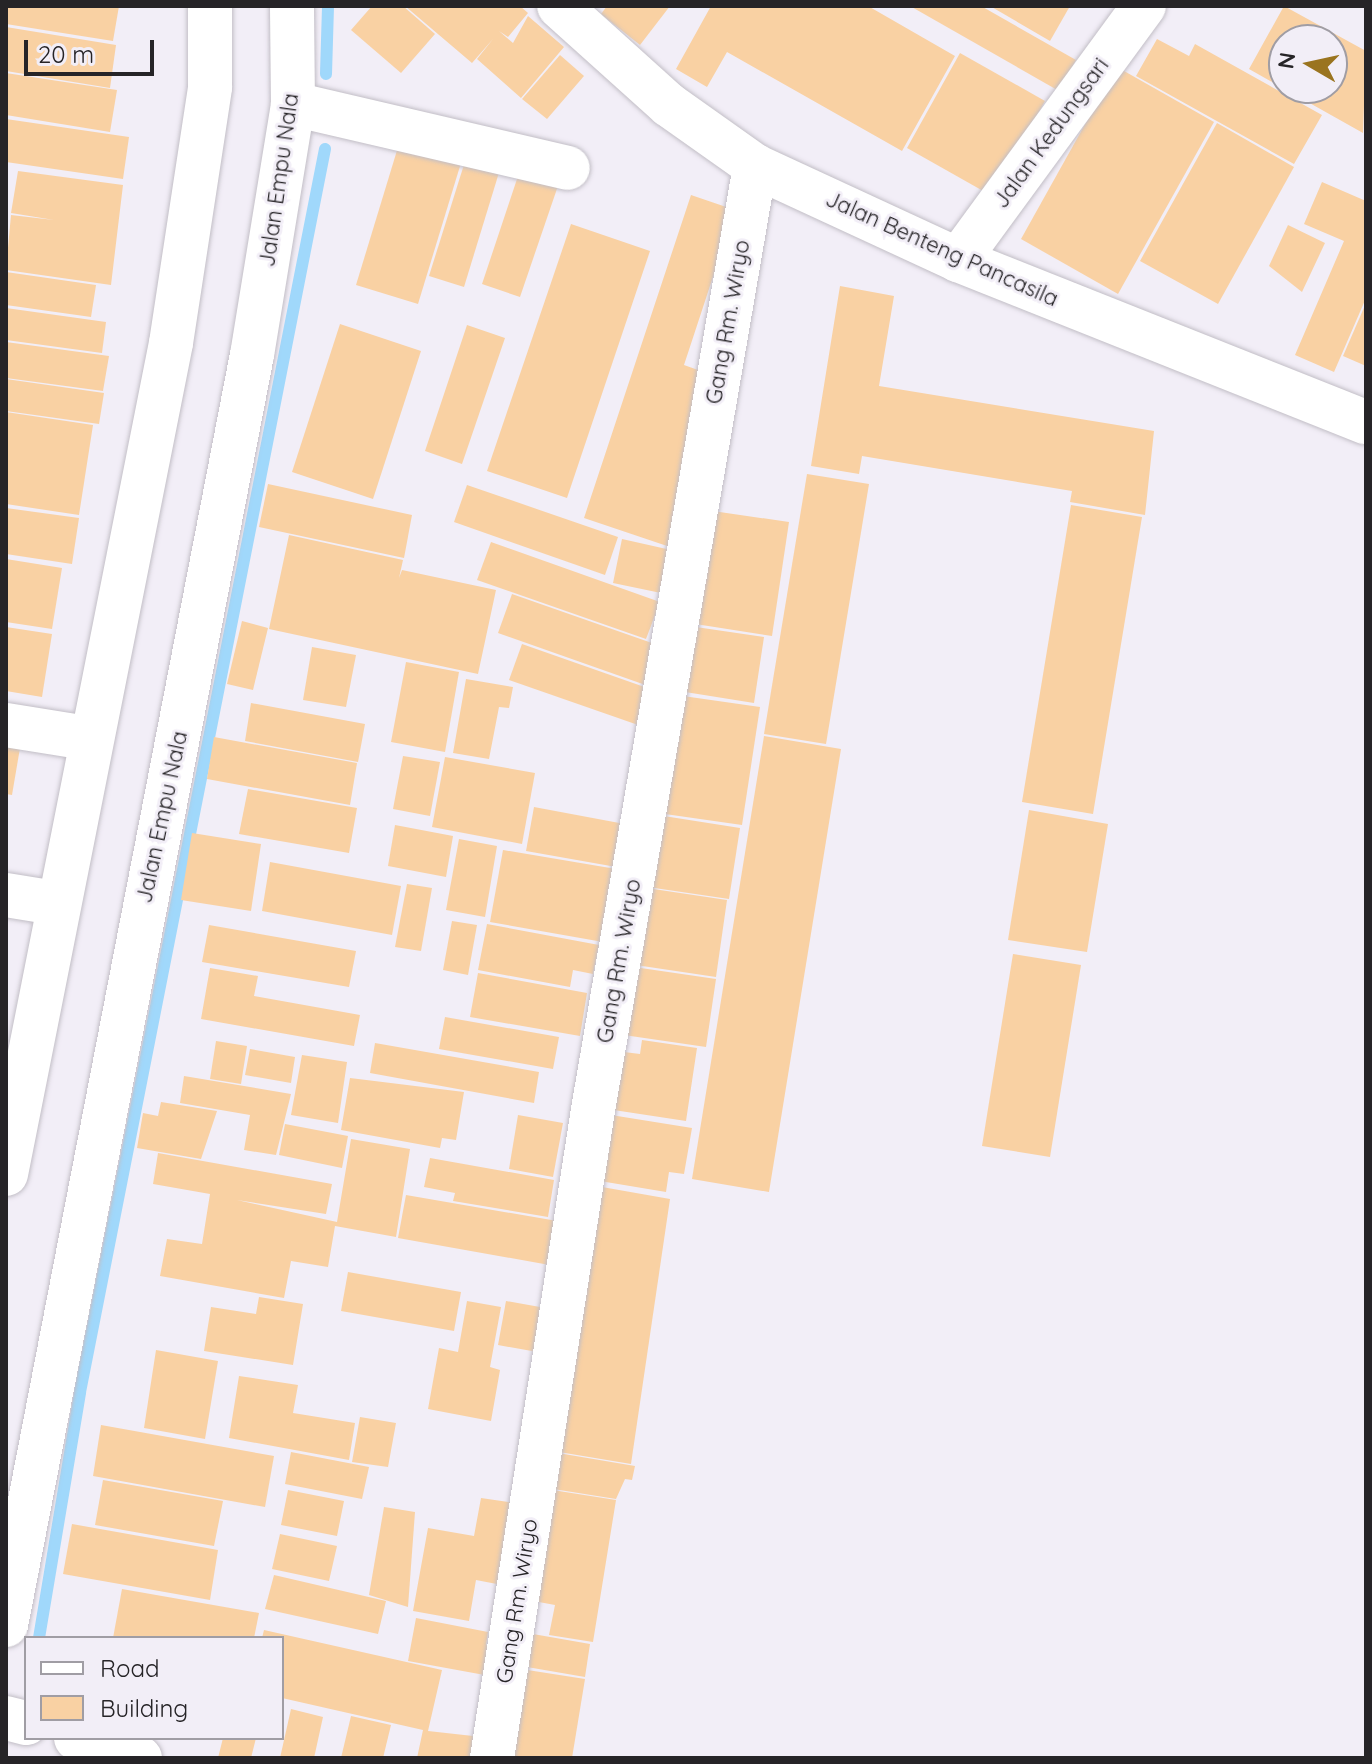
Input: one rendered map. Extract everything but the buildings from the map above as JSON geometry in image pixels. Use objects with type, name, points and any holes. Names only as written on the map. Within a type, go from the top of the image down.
[{"type":"street","points":[[6,1174],[87,738],[171,343],[210,87],[210,6]]},
{"type":"street","name":"Jalan Empu Nala","points":[[6,1625],[252,355],[293,104],[292,6]]},
{"type":"street","name":"Jalan Benteng Pancasila","points":[[559,6],[669,105],[755,166],[958,260],[1366,422]]},
{"type":"street","name":"Jalan Kedungsari","points":[[958,260],[1144,6]]},
{"type":"street","points":[[293,104],[568,168]]},
{"type":"street","name":"Gang Rm. Wiryo","points":[[492,1758],[594,1104],[755,166]]},
{"type":"street","points":[[6,725],[87,738]]},
{"type":"street","points":[[6,895],[55,903]]},
{"type":"street","points":[[82,1740],[140,1758]]},
{"type":"waterway","points":[[326,74],[328,6]]},
{"type":"waterway","points":[[39,1636],[80,1392],[325,149]]}]
